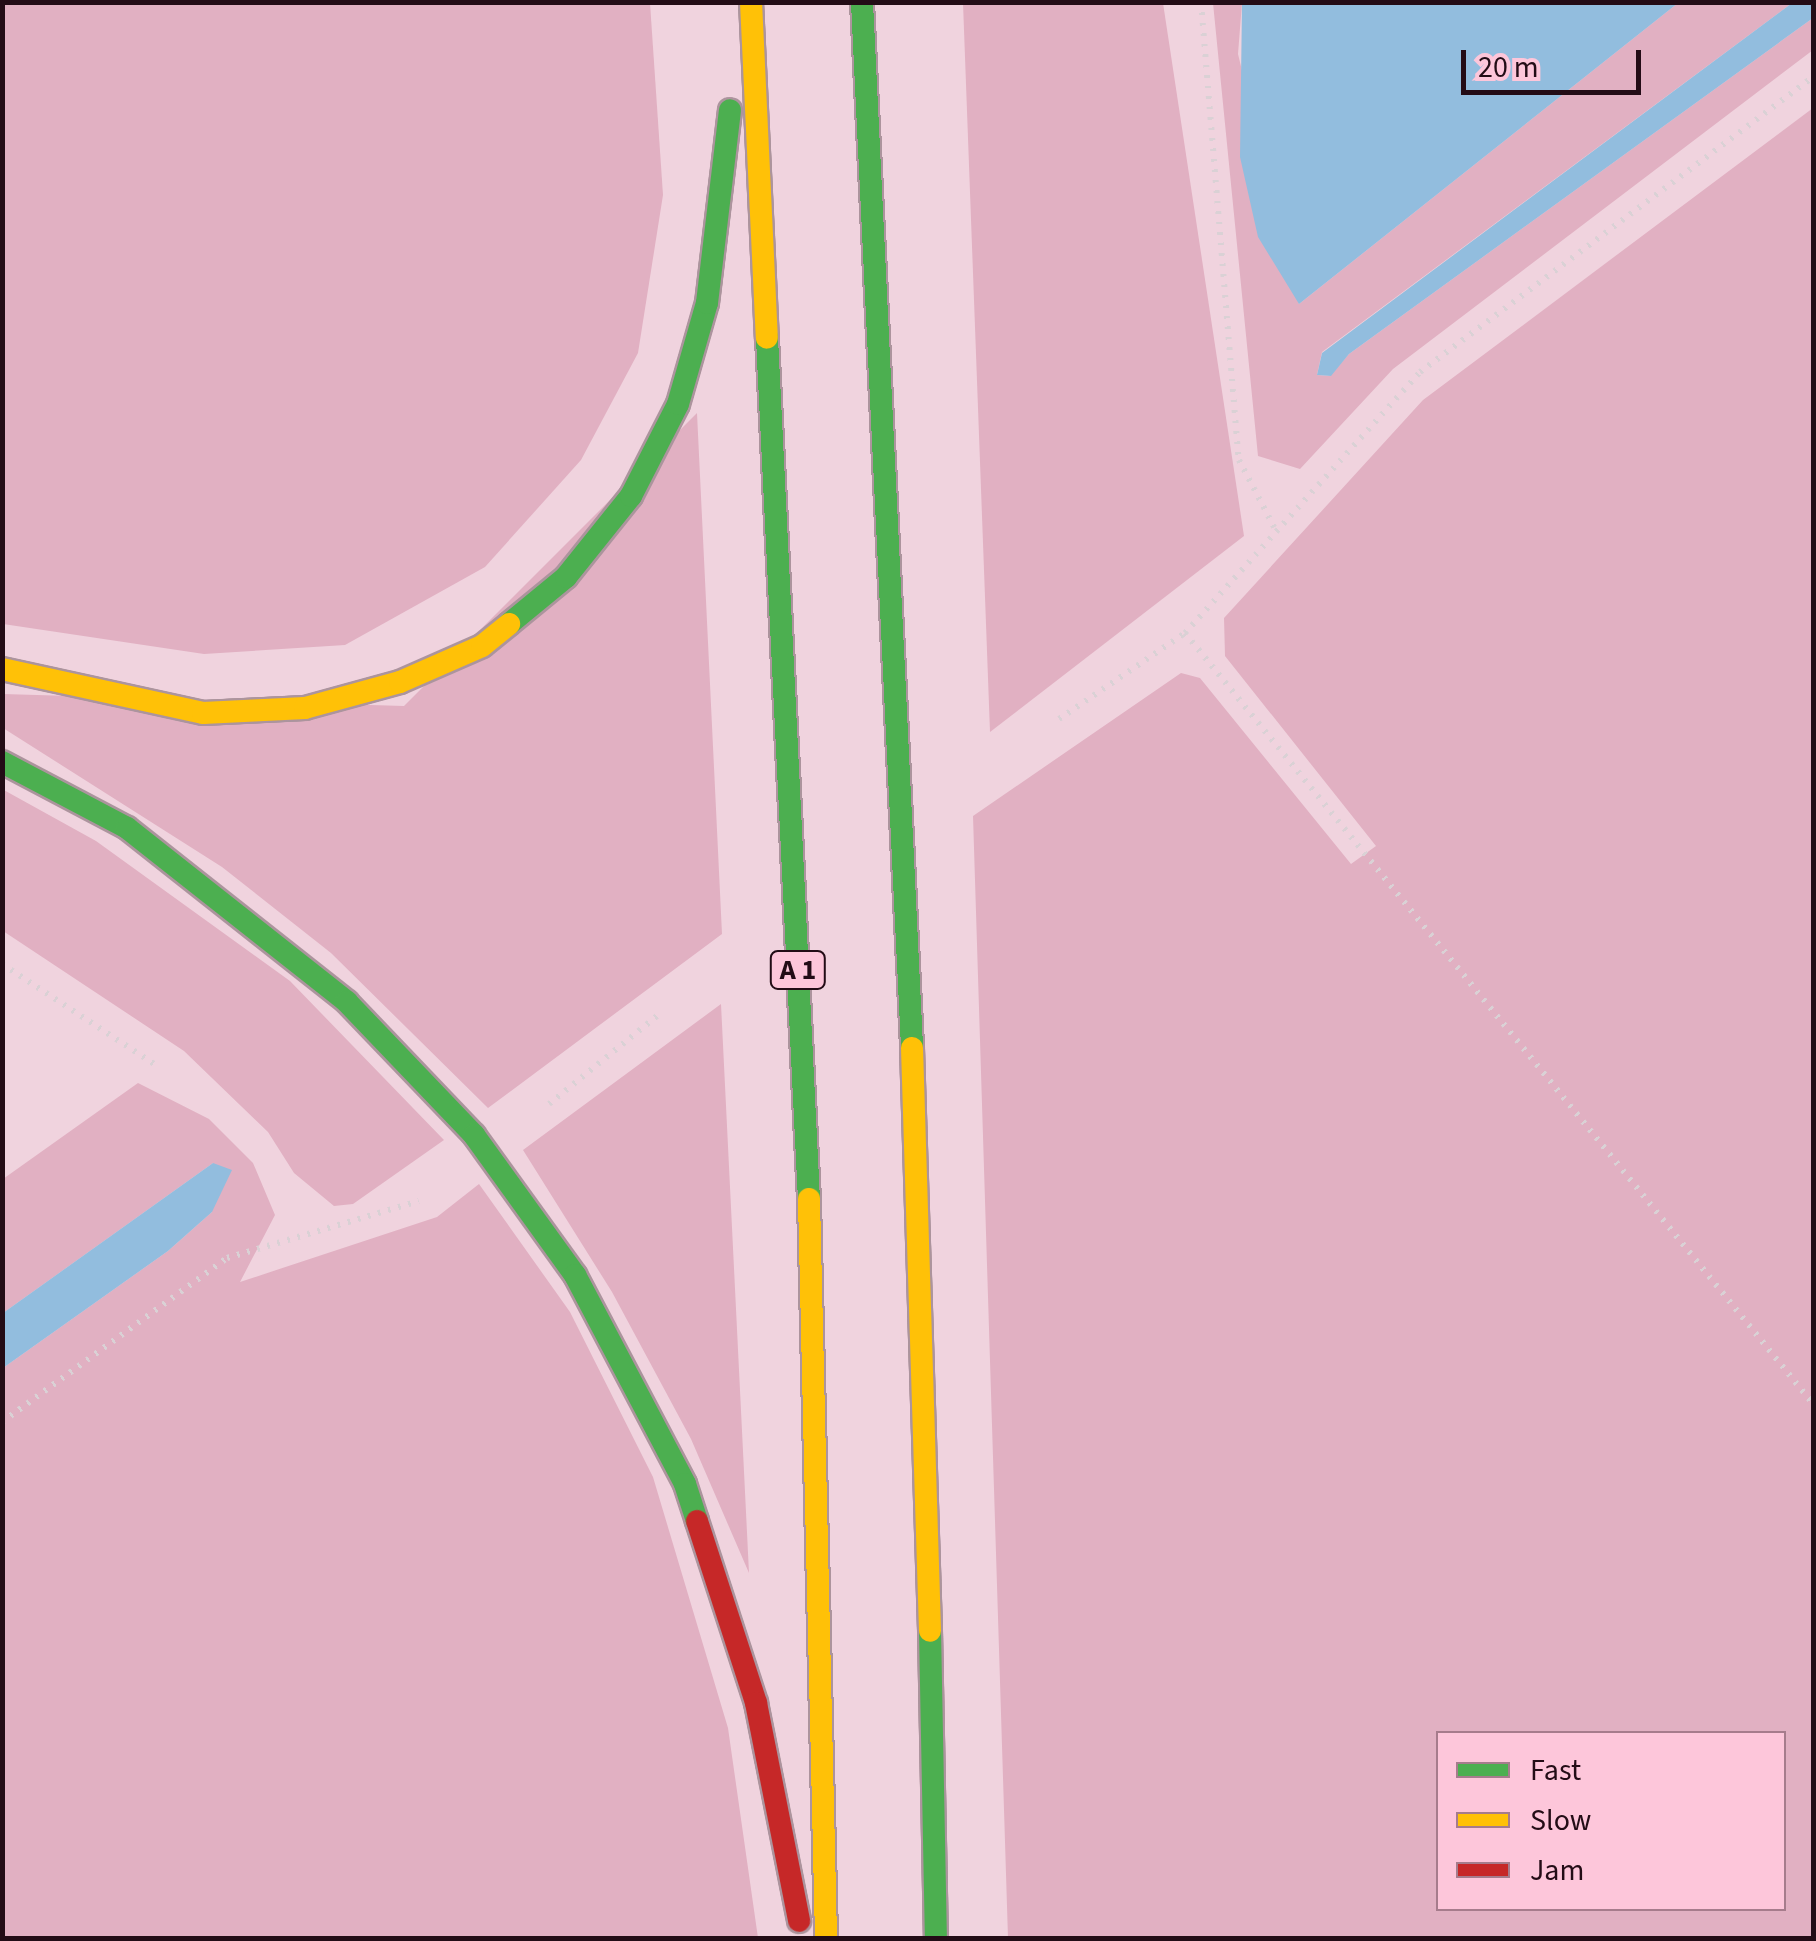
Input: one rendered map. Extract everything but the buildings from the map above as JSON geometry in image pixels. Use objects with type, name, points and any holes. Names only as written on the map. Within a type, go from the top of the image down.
[{"type":"highway","points":[[2,669],[113,698],[203,712],[305,708],[400,682],[482,646],[566,578],[631,496],[678,404],[707,303],[742,2]]},
{"type":"highway","name":"A 1","points":[[751,2],[808,1176],[826,1938]]},
{"type":"highway","points":[[862,2],[922,1245],[936,1938]]},
{"type":"highway","points":[[2,762],[127,828],[347,1002],[474,1134],[575,1275],[685,1484],[756,1704],[803,1938]]},
{"type":"path","points":[[1201,2],[1239,460],[1274,527]]},
{"type":"path","points":[[1058,719],[1185,633],[1274,527],[1420,372],[1814,76]]},
{"type":"path","points":[[1185,633],[1489,1014],[1814,1404]]},
{"type":"path","points":[[2,964],[160,1067]]},
{"type":"path","points":[[549,1104],[658,1015]]},
{"type":"path","points":[[2,1422],[227,1258],[420,1201]]},
{"type":"shaded area","points":[[2,3],[650,3],[663,195],[638,353],[581,460],[485,567],[345,645],[204,654],[3,624]]},
{"type":"shaded area","points":[[963,3],[1163,3],[1244,536],[990,732]]},
{"type":"shaded area","points":[[1213,3],[1242,3],[1238,54],[1299,304],[1678,3],[1792,3],[1322,352],[1317,375],[1330,376],[1349,354],[1813,18],[1813,50],[1393,369],[1300,469],[1258,456]]},
{"type":"shaded area","points":[[1813,108],[1813,1938],[1008,1938],[973,816],[1181,673],[1200,678],[1351,864],[1376,846],[1225,656],[1224,618],[1423,400]]},
{"type":"shaded area","points":[[697,413],[722,934],[488,1108],[331,953],[222,867],[3,728],[3,694],[404,706]]},
{"type":"shaded area","points":[[2,789],[96,841],[290,981],[444,1140],[353,1204],[334,1206],[294,1173],[268,1132],[184,1051],[3,931]]},
{"type":"shaded area","points":[[721,1004],[749,1573],[691,1439],[612,1292],[523,1150]]},
{"type":"shaded area","points":[[138,1083],[209,1119],[253,1163],[275,1215],[240,1282],[437,1217],[479,1184],[570,1312],[653,1477],[728,1728],[758,1938],[3,1938],[3,1368],[168,1251],[212,1212],[213,1163],[3,1313],[3,1179]]},
{"type":"water","points":[[1242,2],[1678,3],[1299,304],[1258,237],[1240,157]]},
{"type":"water","points":[[1792,3],[1813,3],[1813,18],[1349,354],[1331,376],[1317,375],[1322,353]]},
{"type":"water","points":[[213,1163],[232,1170],[212,1212],[168,1251],[3,1368],[3,1313]]},
{"type":"traffic: fast","points":[[862,2],[912,1048]]},
{"type":"traffic: fast","points":[[509,624],[566,577],[631,496],[678,404],[707,303],[730,110]]},
{"type":"traffic: fast","points":[[767,338],[809,1199]]},
{"type":"traffic: fast","points":[[2,762],[127,828],[347,1002],[474,1135],[575,1275],[685,1484],[697,1521]]},
{"type":"traffic: fast","points":[[930,1631],[936,1938]]},
{"type":"traffic: slow","points":[[751,2],[767,338]]},
{"type":"traffic: slow","points":[[2,669],[203,713],[305,708],[400,682],[482,646],[509,624]]},
{"type":"traffic: slow","points":[[912,1048],[930,1631]]},
{"type":"traffic: slow","points":[[809,1199],[826,1938]]},
{"type":"traffic: jam","points":[[697,1521],[756,1703],[799,1921]]}]
